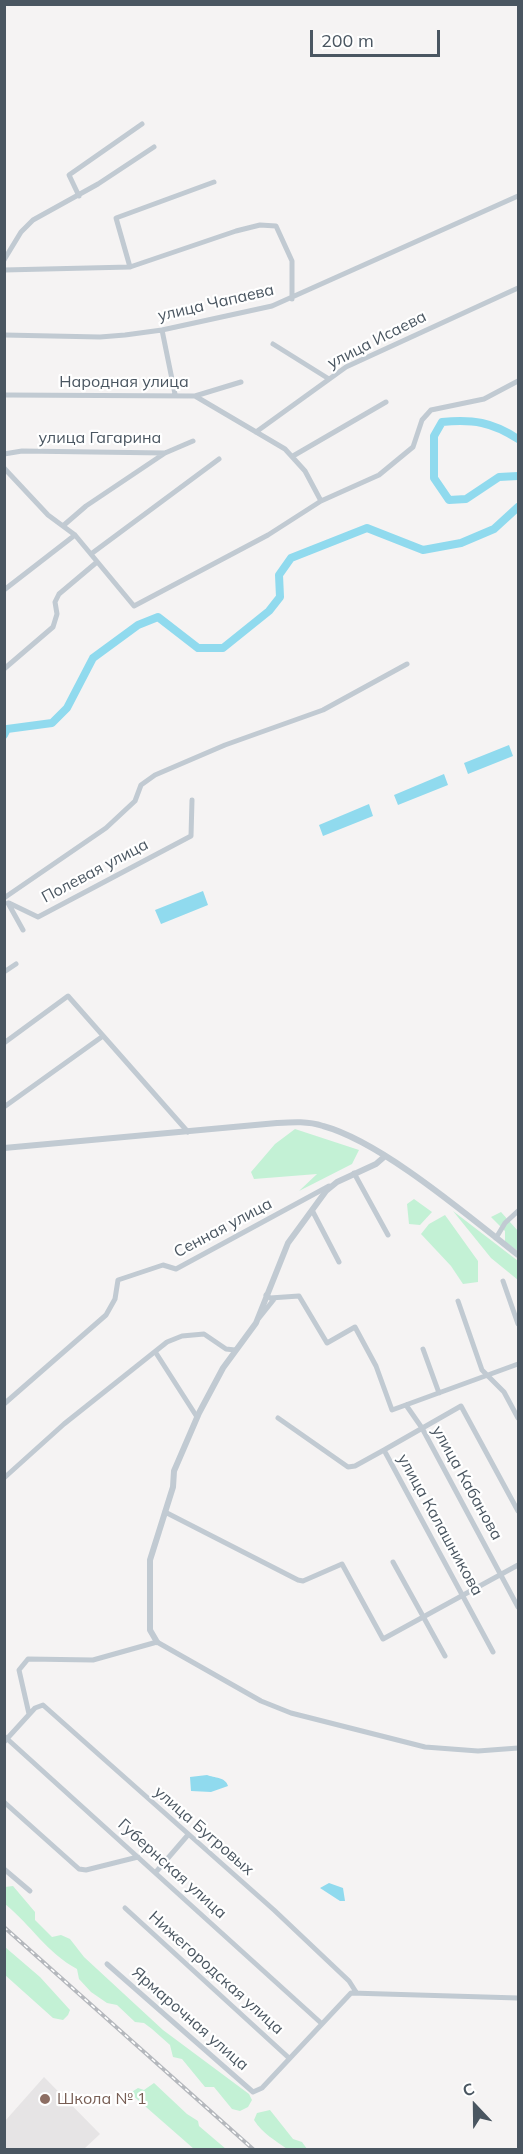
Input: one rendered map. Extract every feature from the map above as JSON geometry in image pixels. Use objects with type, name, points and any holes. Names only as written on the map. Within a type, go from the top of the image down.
[{"type":"street","points":[[79,196],[69,174],[142,124]]},
{"type":"street","points":[[4,260],[21,232],[33,220],[79,196],[154,147]]},
{"type":"street","points":[[130,267],[116,218],[214,182]]},
{"type":"street","name":"улица Чапаева","points":[[4,335],[100,337],[162,330],[272,306],[519,196]]},
{"type":"street","points":[[4,270],[130,267],[236,231],[261,225],[276,226],[292,261],[292,299]]},
{"type":"street","name":"улица Исаева","points":[[256,432],[329,379],[363,359],[519,288]]},
{"type":"street","points":[[162,330],[175,394]]},
{"type":"street","points":[[273,344],[329,379]]},
{"type":"street","points":[[4,468],[48,515],[75,535],[134,606],[268,535],[321,501],[359,486],[386,471],[412,447],[422,420],[431,410],[484,399],[519,381]]},
{"type":"street","name":"Народная улица","points":[[4,396],[175,394],[195,396],[241,382]]},
{"type":"street","points":[[195,396],[293,456],[305,471],[321,501]]},
{"type":"street","points":[[293,456],[386,402]]},
{"type":"street","name":"улица Гагарина","points":[[4,454],[22,451],[165,453],[193,441]]},
{"type":"street","points":[[64,525],[87,506],[165,453]]},
{"type":"street","points":[[91,554],[219,459]]},
{"type":"street","points":[[4,590],[75,535]]},
{"type":"street","points":[[4,669],[53,627],[57,614],[55,602],[59,594],[98,562]]},
{"type":"street","points":[[23,930],[6,900],[106,828],[135,801],[141,785],[155,776],[225,745],[323,710],[407,664]]},
{"type":"street","name":"Полевая улица","points":[[6,900],[38,917],[162,852],[191,836],[192,800]]},
{"type":"street","points":[[4,972],[16,964]]},
{"type":"street","points":[[4,1043],[68,996],[188,1132]]},
{"type":"street","points":[[4,1107],[102,1036]]},
{"type":"street","points":[[4,1148],[308,1123],[339,1132],[384,1157],[519,1255]]},
{"type":"street","points":[[256,1323],[288,1243],[331,1185],[376,1164],[384,1157]]},
{"type":"street","points":[[354,1173],[387,1235]]},
{"type":"street","name":"Сенная улица","points":[[4,1404],[106,1315],[115,1299],[118,1280],[163,1265],[176,1269],[331,1185]]},
{"type":"street","points":[[496,1238],[505,1223],[519,1211]]},
{"type":"street","points":[[313,1212],[339,1262]]},
{"type":"street","points":[[503,1281],[519,1324]]},
{"type":"street","points":[[266,1295],[270,1298],[299,1296],[327,1343],[355,1327],[376,1366],[392,1410],[519,1364]]},
{"type":"street","points":[[275,1298],[248,1337],[235,1350],[211,1388],[174,1471],[150,1563],[150,1630],[157,1642],[261,1701],[291,1713],[425,1747],[478,1751],[519,1748]]},
{"type":"street","points":[[458,1301],[486,1376],[502,1390],[519,1418]]},
{"type":"street","points":[[4,1478],[64,1424],[175,1338],[201,1334],[226,1349],[235,1350]]},
{"type":"street","points":[[423,1349],[439,1393]]},
{"type":"street","points":[[156,1353],[197,1417]]},
{"type":"street","name":"улица Кабанова","points":[[406,1406],[422,1428],[519,1607]]},
{"type":"street","name":"улица Калашникова","points":[[493,1652],[384,1450],[461,1406],[519,1511]]},
{"type":"street","points":[[278,1418],[348,1467],[355,1466],[384,1450]]},
{"type":"street","points":[[165,1512],[298,1580],[303,1581],[338,1564],[344,1567],[384,1639],[519,1564]]},
{"type":"street","points":[[393,1562],[445,1656]]},
{"type":"street","points":[[6,1739],[29,1714],[19,1670],[28,1659],[93,1660],[157,1642]]},
{"type":"street","name":"улица Бугровых","points":[[29,1714],[34,1708],[43,1705],[187,1836],[274,1910],[349,1981],[356,1992]]},
{"type":"street","name":"Губернская улица","points":[[6,1739],[321,2023]]},
{"type":"street","points":[[4,1802],[75,1866],[86,1870],[138,1857]]},
{"type":"street","points":[[156,1872],[187,1836]]},
{"type":"street","points":[[4,1869],[30,1891]]},
{"type":"street","name":"Нижегородская улица","points":[[125,1908],[289,2058]]},
{"type":"street","name":"Ярмарочная улица","points":[[107,1964],[251,2091],[256,2092],[289,2058]]},
{"type":"street","points":[[289,2058],[346,1996],[356,1992],[519,1998]]},
{"type":"shaded area","name":"Школа № 1","points":[[44,2077],[100,2134],[84,2149],[5,2149],[5,2121]]},
{"type":"green space","points":[[295,1129],[359,1150],[352,1164],[299,1191],[317,1174],[254,1179],[251,1172],[275,1144]]},
{"type":"green space","points":[[414,1199],[432,1212],[420,1225],[409,1224],[407,1204]]},
{"type":"green space","points":[[453,1211],[518,1261],[518,1280],[491,1258]]},
{"type":"green space","points":[[501,1212],[518,1231],[518,1251],[505,1242],[505,1231],[491,1217]]},
{"type":"green space","points":[[445,1215],[478,1261],[478,1282],[463,1284],[451,1266],[421,1234],[429,1224]]},
{"type":"green space","points":[[13,1886],[35,1912],[35,1920],[52,1937],[61,1935],[70,1939],[84,1957],[163,2030],[249,2094],[252,2100],[248,2107],[240,2111],[232,2109],[214,2087],[205,2087],[182,2059],[173,2057],[170,2045],[152,2029],[144,2023],[135,2022],[117,2005],[107,2003],[91,1992],[79,1979],[77,1969],[48,1947],[5,1904],[5,1887]]},
{"type":"green space","points":[[5,1947],[40,1977],[70,2010],[63,2020],[53,2018],[5,1975]]},
{"type":"green space","points":[[154,2083],[226,2149],[194,2149],[130,2093],[138,2088],[144,2090]]},
{"type":"green space","points":[[270,2110],[293,2139],[302,2142],[307,2149],[287,2149],[261,2129],[254,2120],[257,2113]]},
{"type":"water","points":[[509,745],[513,756],[468,774],[464,763]]},
{"type":"water","points":[[444,774],[448,785],[398,805],[394,795]]},
{"type":"water","points":[[369,804],[373,816],[323,836],[319,825]]},
{"type":"water","points":[[203,891],[208,905],[161,924],[155,910]]},
{"type":"water","points":[[207,1775],[222,1779],[228,1786],[211,1792],[191,1791],[190,1777]]},
{"type":"water","points":[[329,1883],[343,1888],[345,1901],[340,1901],[320,1888]]},
{"type":"waterway","points":[[518,439],[491,425],[463,421],[442,422],[434,436],[434,478],[449,500],[466,499],[499,477],[518,476]]},
{"type":"waterway","points":[[4,735],[7,729],[52,723],[67,708],[93,658],[138,625],[158,617],[198,648],[223,648],[269,611],[280,597],[279,575],[291,558],[367,528],[423,550],[461,543],[494,529],[518,507]]},
{"type":"railway","points":[[4,1927],[254,2150]]},
{"type":"place","name":"Школа № 1","points":[[45,2099]]}]
